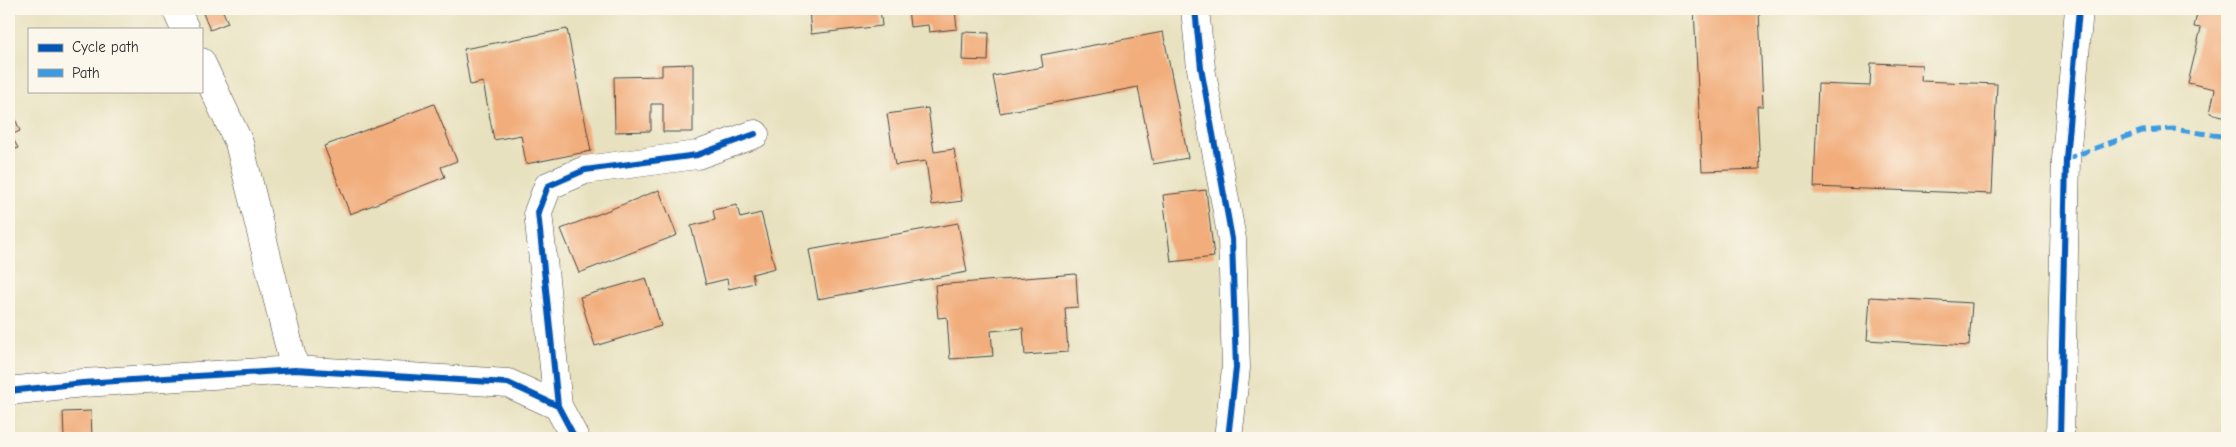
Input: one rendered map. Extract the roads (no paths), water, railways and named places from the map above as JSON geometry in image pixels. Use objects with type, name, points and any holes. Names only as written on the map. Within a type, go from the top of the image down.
[{"type":"street","points":[[176,9],[185,28]]},
{"type":"street","points":[[1195,9],[1201,68],[1232,239],[1236,368],[1228,438]]},
{"type":"street","points":[[2060,438],[2066,160],[2079,9]]},
{"type":"street","points":[[202,64],[239,143],[295,370]]},
{"type":"street","points":[[575,438],[558,406],[538,212],[548,186],[585,170],[697,155],[755,134]]},
{"type":"street","points":[[9,391],[83,383],[295,370],[508,383],[558,406]]}]
